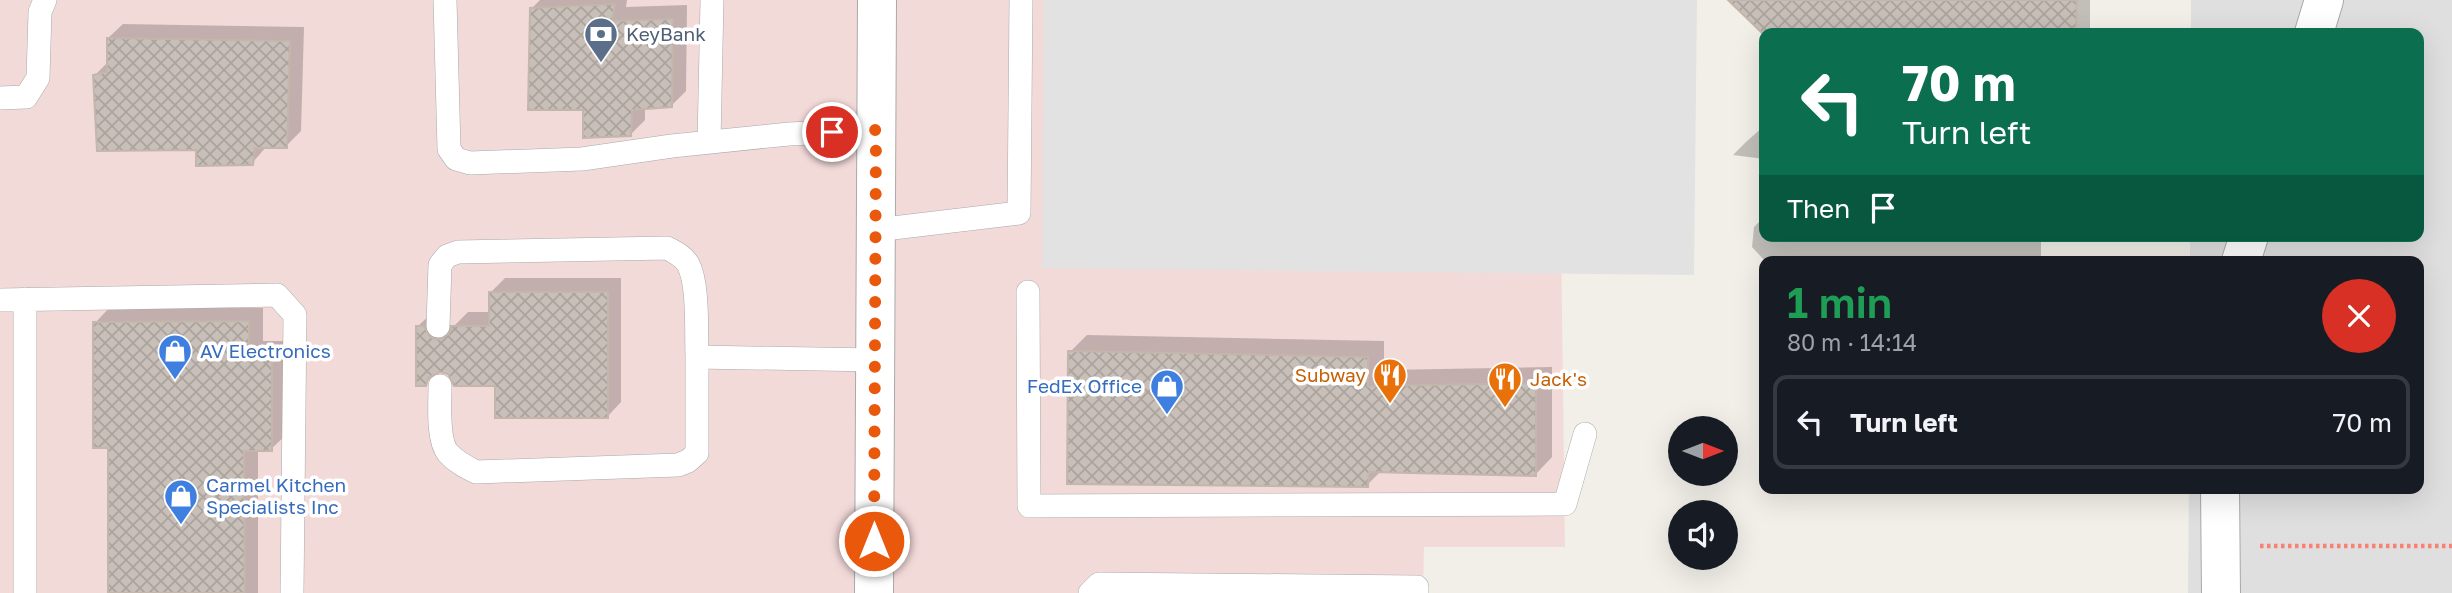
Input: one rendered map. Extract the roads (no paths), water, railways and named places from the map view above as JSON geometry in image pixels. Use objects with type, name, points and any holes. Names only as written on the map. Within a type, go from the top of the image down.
[{"type":"street","points":[[874,593],[877,0]]},
{"type":"street","points":[[2316,28],[2325,0]]},
{"type":"street","points":[[2220,494],[2221,593]]},
{"type":"lane","points":[[0,98],[26,97],[38,79],[40,12],[45,0]]},
{"type":"lane","points":[[445,0],[449,149],[456,159],[470,163],[582,159],[789,134],[876,130]]},
{"type":"lane","points":[[709,142],[712,0]]},
{"type":"lane","points":[[876,230],[1019,213],[1021,0]]},
{"type":"lane","points":[[438,326],[440,265],[447,256],[458,252],[667,248],[680,254],[688,264],[693,279],[697,357],[697,453],[678,465],[476,472],[445,451],[440,427],[440,386]]},
{"type":"lane","points":[[1028,292],[1029,506],[1565,504],[1585,434]]},
{"type":"lane","points":[[0,300],[277,295],[295,315],[292,593]]},
{"type":"lane","points":[[25,299],[25,593]]},
{"type":"lane","points":[[697,357],[875,360]]},
{"type":"lane","points":[[1090,593],[1099,584],[1418,587],[1418,593]]},
{"type":"place","name":"KeyBank","points":[[601,64]]},
{"type":"place","name":"AV Electronics","points":[[175,381]]},
{"type":"place","name":"Subway","points":[[1390,405]]},
{"type":"place","name":"Jack's","points":[[1505,409]]},
{"type":"place","name":"FedEx Office","points":[[1167,416]]},
{"type":"place","name":"Carmel Kitchen Specialists Inc","points":[[181,526]]}]
